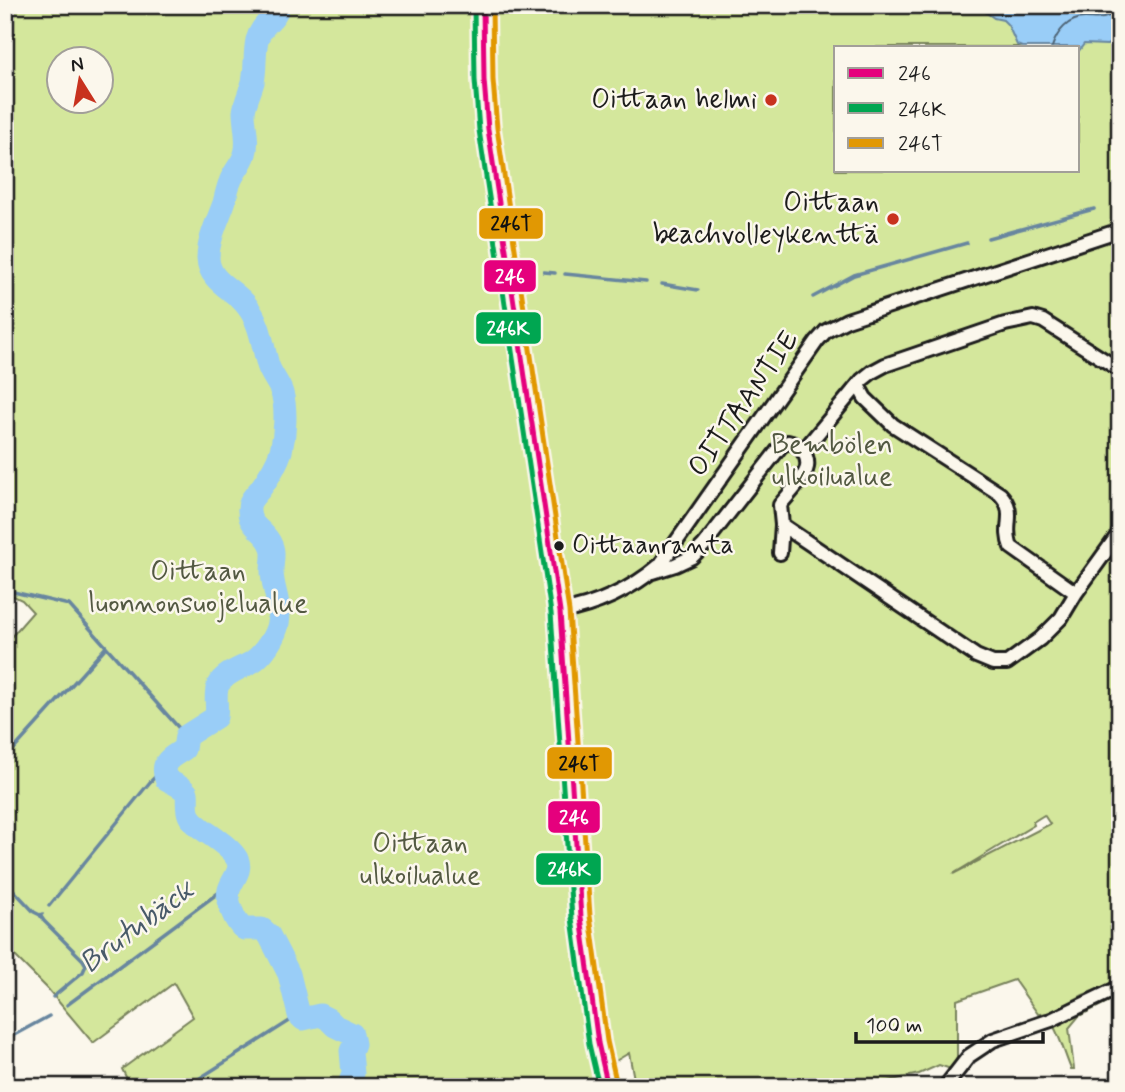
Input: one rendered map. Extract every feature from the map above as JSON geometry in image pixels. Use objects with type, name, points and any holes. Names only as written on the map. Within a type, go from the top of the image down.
[{"type":"main road","points":[[483,5],[488,129],[560,612],[581,917],[598,1043],[608,1087]]},
{"type":"street","name":"OITTAANTIE","points":[[560,612],[605,599],[650,574],[660,565],[826,331],[847,320],[1120,230]]},
{"type":"street","points":[[803,451],[872,372],[885,365],[1004,324],[1033,318],[1044,321],[1120,370]]},
{"type":"street","points":[[858,385],[864,398],[893,425],[1000,494],[1007,501],[1009,509],[1010,547],[1076,593]]},
{"type":"street","points":[[650,574],[692,556],[714,533],[781,446],[788,442],[795,443],[803,451],[807,467],[780,505],[780,553]]},
{"type":"street","points":[[782,525],[976,656],[993,663],[1007,663],[1040,639],[1061,618],[1120,532]]},
{"type":"street","points":[[945,1087],[969,1056],[993,1040],[1051,1020],[1120,987]]},
{"type":"green space","points":[[5,5],[936,5],[983,11],[983,5],[1099,5],[1120,21],[1120,980],[1083,995],[1050,1013],[1038,1014],[1014,980],[957,1000],[957,1058],[951,1069],[939,1065],[919,1074],[868,1087],[639,1087],[634,1079],[629,1053],[614,1062],[595,1083],[587,1087],[131,1087],[122,1069],[193,1017],[174,983],[93,1043],[47,988],[5,946],[5,644],[33,612],[22,600],[5,592]],"holes":[[[1044,815],[1050,824],[953,874],[1034,825],[1033,822]]]},
{"type":"green space","points":[[1120,992],[1120,996],[1079,1016],[1069,1028],[1074,1069],[1071,1069],[1053,1025]]},
{"type":"water","points":[[936,5],[1120,5],[1120,38],[1107,45],[1084,44],[1080,49],[1080,46],[1020,46],[1003,20],[984,11],[958,11]]},
{"type":"waterway","points":[[279,5],[257,40],[253,82],[244,112],[244,158],[229,185],[208,251],[209,267],[213,274],[242,300],[252,313],[269,369],[284,400],[285,422],[281,451],[272,471],[252,498],[249,507],[252,521],[269,540],[272,548],[272,577],[279,610],[278,623],[272,639],[260,655],[229,674],[218,685],[216,717],[186,736],[184,749],[171,758],[164,768],[166,779],[187,793],[188,812],[192,820],[227,847],[237,859],[238,871],[228,895],[232,911],[244,929],[262,929],[269,935],[289,974],[299,1015],[303,1019],[320,1015],[352,1034],[353,1074],[348,1087]]},
{"type":"waterway","points":[[988,238],[1094,209]]},
{"type":"waterway","points":[[813,297],[854,275],[967,243]]},
{"type":"waterway","points":[[544,272],[555,273]]},
{"type":"waterway","points":[[565,274],[646,282]]},
{"type":"waterway","points":[[662,284],[698,290]]},
{"type":"waterway","points":[[5,590],[69,605],[186,736]]},
{"type":"waterway","points":[[5,759],[106,647]]},
{"type":"waterway","name":"Brutubäck","points":[[49,906],[164,768]]},
{"type":"waterway","points":[[5,881],[40,915]]},
{"type":"waterway","name":"Brutubäck","points":[[67,1005],[233,882]]},
{"type":"waterway","name":"Brutubäck","points":[[42,914],[40,915],[44,921],[86,965],[83,972],[53,997]]},
{"type":"waterway","points":[[186,1087],[299,1015]]},
{"type":"waterway","name":"Brutubäck","points":[[5,1040],[49,1016]]},
{"type":"transit line","name":"246K","points":[[474,5],[479,130],[551,613],[572,918],[589,1044],[599,1087]]},
{"type":"transit line","name":"246","points":[[483,5],[488,129],[560,612],[581,917],[598,1043],[608,1087]]},
{"type":"transit line","name":"246T","points":[[492,5],[497,128],[569,611],[590,916],[607,1041],[617,1085]]},
{"type":"place","name":"Oittaan helmi","points":[[771,100]]},
{"type":"place","name":"Oittaan beachvolleykenttä","points":[[893,219]]},
{"type":"place","name":"Oittaanranta","points":[[559,546]]},
{"type":"park label","name":"Bembölen ulkoilualue","points":[[832,461]]},
{"type":"park label","name":"Oittaan luonnonsuojelualue","points":[[198,588]]},
{"type":"park label","name":"Oittaan ulkoilualue","points":[[420,860]]}]
